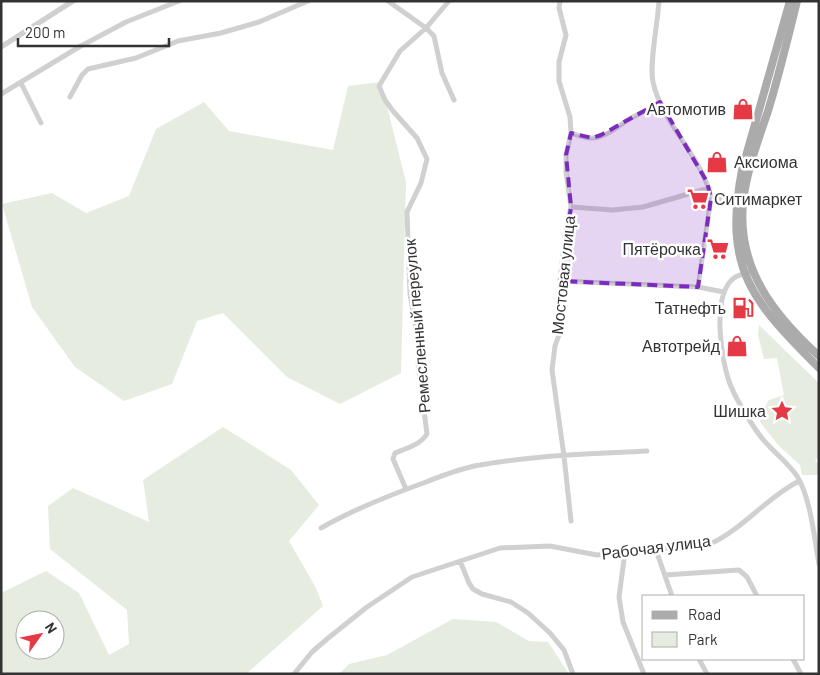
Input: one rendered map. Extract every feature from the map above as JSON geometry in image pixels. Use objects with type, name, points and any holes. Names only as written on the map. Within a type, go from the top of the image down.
[{"type":"main road","points":[[790,1],[742,170],[737,193],[736,232],[738,251],[748,273],[776,310],[819,356]]},
{"type":"main road","points":[[797,1],[743,202],[743,230],[748,273],[753,292],[784,332],[819,368]]},
{"type":"street","points":[[1,47],[73,1]]},
{"type":"street","points":[[1,94],[118,26],[178,1]]},
{"type":"street","points":[[70,97],[82,75],[88,69],[136,58],[178,40],[259,22],[308,1]]},
{"type":"street","points":[[388,1],[426,28],[434,36],[442,73],[454,100]]},
{"type":"street","points":[[426,28],[449,1]]},
{"type":"street","name":"Мостовая улица","points":[[560,1],[559,8],[566,35],[559,62],[559,81],[570,117],[571,133],[566,155],[566,173],[571,207],[566,226],[560,281],[562,313],[560,332],[555,346],[552,370],[571,521]]},
{"type":"street","points":[[660,1],[652,79],[660,102],[709,188],[711,198],[698,287]]},
{"type":"street","name":"Ремесленный переулок","points":[[406,489],[393,459],[395,453],[417,444],[427,434],[418,363],[418,340],[410,294],[407,212],[422,183],[427,158],[417,138],[385,100],[379,86],[400,50],[426,28]]},
{"type":"street","points":[[21,83],[41,124]]},
{"type":"street","points":[[571,133],[592,138],[601,135],[614,130],[660,102]]},
{"type":"street","points":[[571,207],[613,210],[643,206],[709,188]]},
{"type":"street","points":[[711,198],[731,199]]},
{"type":"street","points":[[748,273],[734,278],[724,292],[720,311],[722,339],[730,383],[759,434],[797,476],[806,498],[819,564]]},
{"type":"street","points":[[560,281],[698,287],[724,292]]},
{"type":"street","points":[[321,528],[339,518],[406,489],[456,471],[480,465],[534,457],[647,451]]},
{"type":"street","name":"Рабочая улица","points":[[294,674],[312,652],[367,607],[412,577],[508,546],[550,546],[597,555],[710,544],[726,537],[784,489],[799,481]]},
{"type":"street","points":[[656,550],[672,595]]},
{"type":"street","points":[[625,552],[619,597],[623,622],[644,674]]},
{"type":"street","points":[[460,560],[473,589],[482,594],[511,602],[528,613],[550,633],[564,650],[573,674]]},
{"type":"street","points":[[665,576],[738,570],[747,577],[756,595]]},
{"type":"street","points":[[699,660],[706,674]]},
{"type":"street","points":[[794,660],[801,674]]},
{"type":"highlighted area","points":[[660,102],[707,182],[711,198],[698,287],[560,281],[571,207],[566,155],[571,133],[592,138],[601,135]]},
{"type":"green space","points":[[381,82],[406,182],[401,373],[340,404],[287,377],[223,313],[197,321],[172,384],[124,401],[75,367],[32,307],[2,204],[52,193],[86,213],[129,196],[156,129],[204,102],[229,131],[333,150],[348,86]]},
{"type":"green space","points":[[759,325],[819,383],[819,458],[815,460],[819,465],[819,475],[802,475],[800,465],[778,445],[760,422],[760,409],[765,407],[769,400],[784,395],[777,358],[764,359],[758,335]]},
{"type":"green space","points":[[223,427],[291,470],[319,505],[289,541],[316,588],[323,606],[246,674],[1,674],[1,593],[46,571],[79,593],[109,655],[129,644],[127,610],[50,549],[48,506],[73,488],[149,522],[143,480]]},
{"type":"green space","points":[[453,619],[496,622],[529,641],[548,642],[569,674],[339,674],[349,664],[387,655]]},
{"type":"place","name":"Автомотив","points":[[743,109]]},
{"type":"place","name":"Аксиома","points":[[717,162]]},
{"type":"place","name":"Ситимаркет","points":[[698,199]]},
{"type":"place","name":"Пятёрочка","points":[[718,249]]},
{"type":"place","name":"Татнефть","points":[[743,308]]},
{"type":"place","name":"Автотрейд","points":[[737,346]]},
{"type":"place","name":"Шишка","points":[[782,411]]}]
